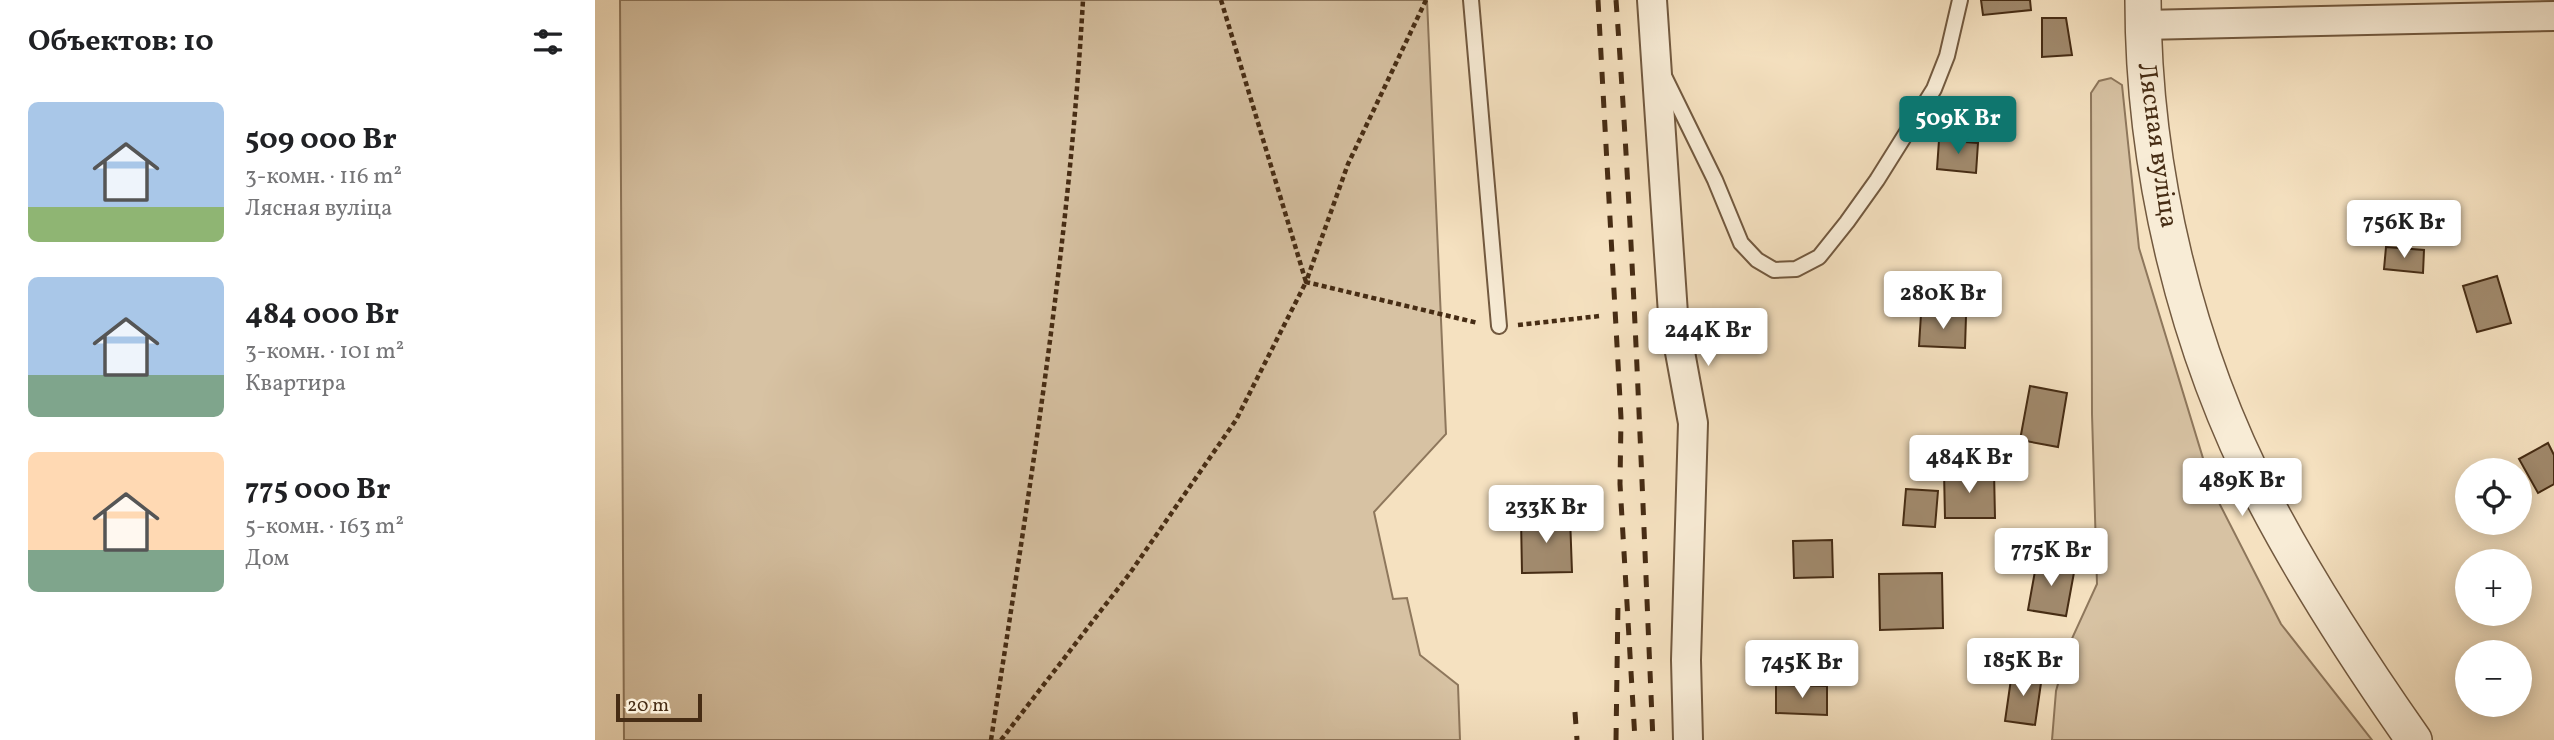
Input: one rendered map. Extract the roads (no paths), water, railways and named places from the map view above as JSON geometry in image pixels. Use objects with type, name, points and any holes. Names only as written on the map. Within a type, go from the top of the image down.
[{"type":"street","points":[[1652,0],[1673,314],[1693,423],[1686,660],[1688,740]]},
{"type":"street","points":[[2143,13],[2554,16]]},
{"type":"street","name":"Лясная вуліца","points":[[2143,13],[2151,130],[2173,247],[2196,331],[2223,406],[2264,499],[2313,588],[2368,675],[2414,740]]},
{"type":"lane","points":[[1471,0],[1499,326]]},
{"type":"lane","points":[[1656,61],[1715,180],[1741,243],[1757,260],[1774,270],[1796,269],[1819,257],[1847,222],[1877,180],[1934,89],[1947,55],[1961,0]]},
{"type":"railway","points":[[1598,0],[1621,418],[1620,484],[1635,740]]},
{"type":"railway","points":[[1616,0],[1633,278],[1653,740]]},
{"type":"railway","points":[[1616,740],[1618,603]]},
{"type":"railway","points":[[1575,712],[1577,740]]}]
